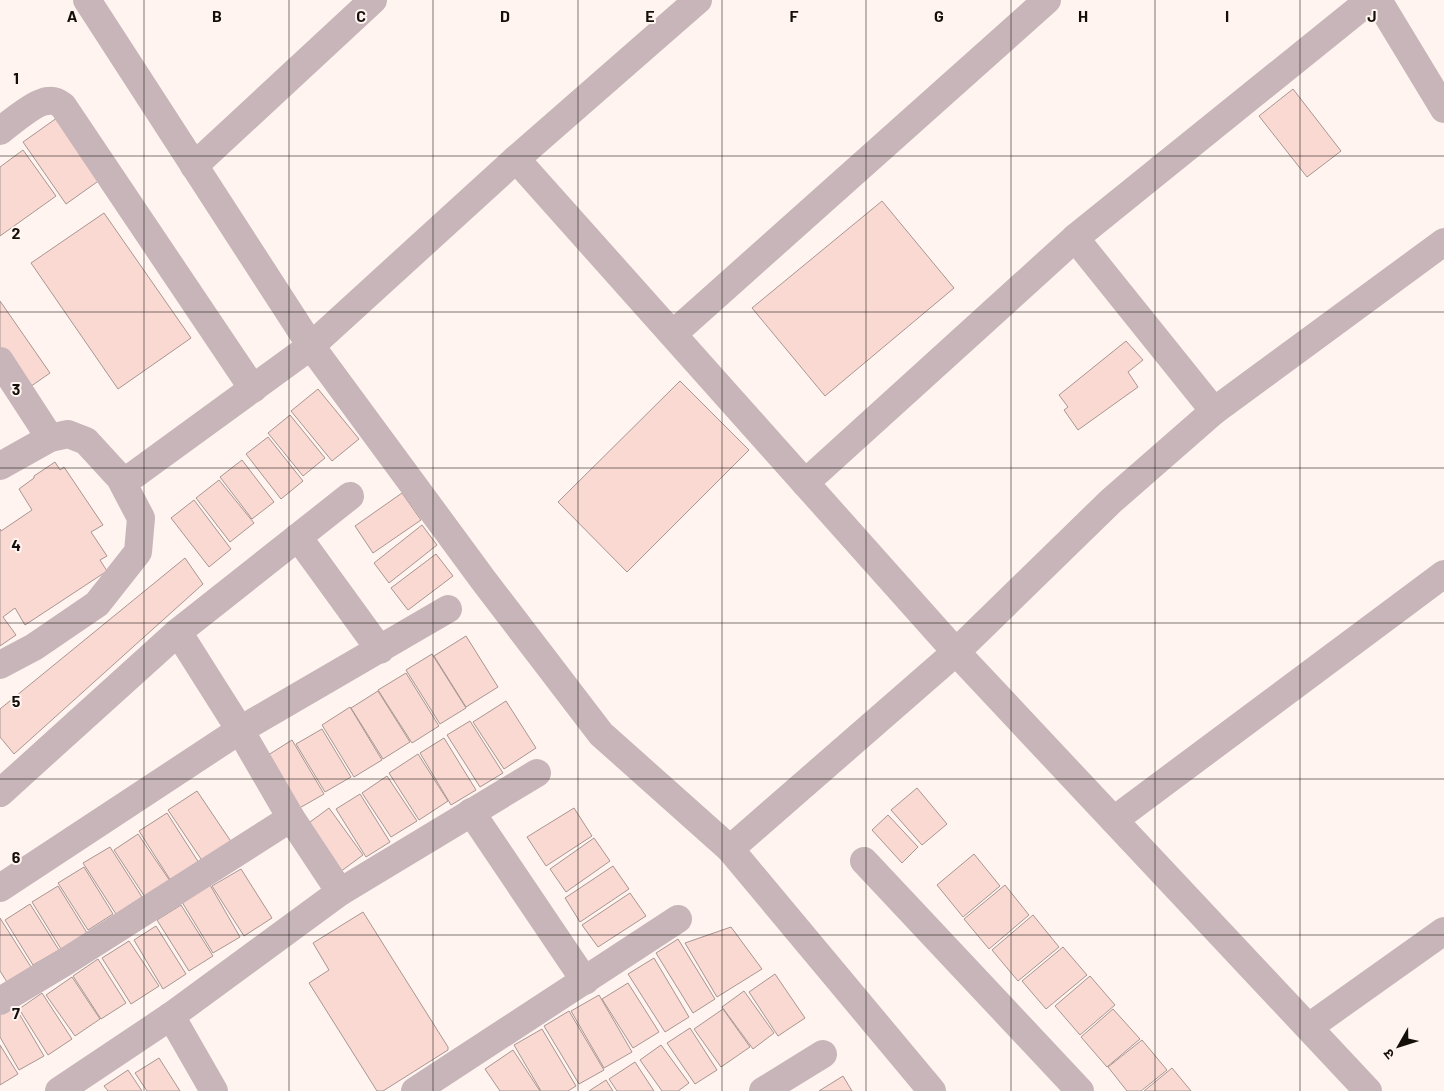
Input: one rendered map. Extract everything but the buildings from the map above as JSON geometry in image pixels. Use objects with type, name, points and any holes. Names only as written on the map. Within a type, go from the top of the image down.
[{"type":"street","points":[[87,0],[311,346],[484,581],[602,734],[730,849],[932,1091]]},
{"type":"street","points":[[194,166],[373,0]]},
{"type":"street","points":[[123,483],[311,346],[516,159],[698,0]]},
{"type":"street","points":[[673,334],[1047,0]]},
{"type":"street","points":[[805,483],[1075,238],[1370,0]]},
{"type":"street","points":[[1378,0],[1444,109]]},
{"type":"street","points":[[0,131],[37,105],[47,101],[58,102],[63,106],[253,389]]},
{"type":"street","points":[[516,159],[956,652],[1368,1091]]},
{"type":"street","points":[[1075,238],[1214,411]]},
{"type":"street","points":[[730,849],[956,652],[1111,501],[1214,411],[1444,242]]},
{"type":"street","points":[[0,361],[50,438]]},
{"type":"street","points":[[0,466],[50,438],[68,434],[86,441],[120,478],[140,518],[138,552],[96,604],[34,647],[0,665]]},
{"type":"street","points":[[0,794],[178,632],[350,496]]},
{"type":"street","points":[[298,537],[380,650]]},
{"type":"street","points":[[1114,820],[1444,574]]},
{"type":"street","points":[[0,888],[240,730],[448,609]]},
{"type":"street","points":[[178,632],[240,730],[291,818],[340,892]]},
{"type":"street","points":[[59,1091],[171,1016],[340,892],[537,773]]},
{"type":"street","points":[[472,812],[585,981]]},
{"type":"street","points":[[0,1001],[65,962],[291,818]]},
{"type":"street","points":[[864,860],[1080,1091]]},
{"type":"street","points":[[432,1086],[678,919]]},
{"type":"street","points":[[1309,1027],[1444,931]]},
{"type":"street","points":[[171,1016],[214,1091]]},
{"type":"street","points":[[763,1091],[824,1054]]}]
